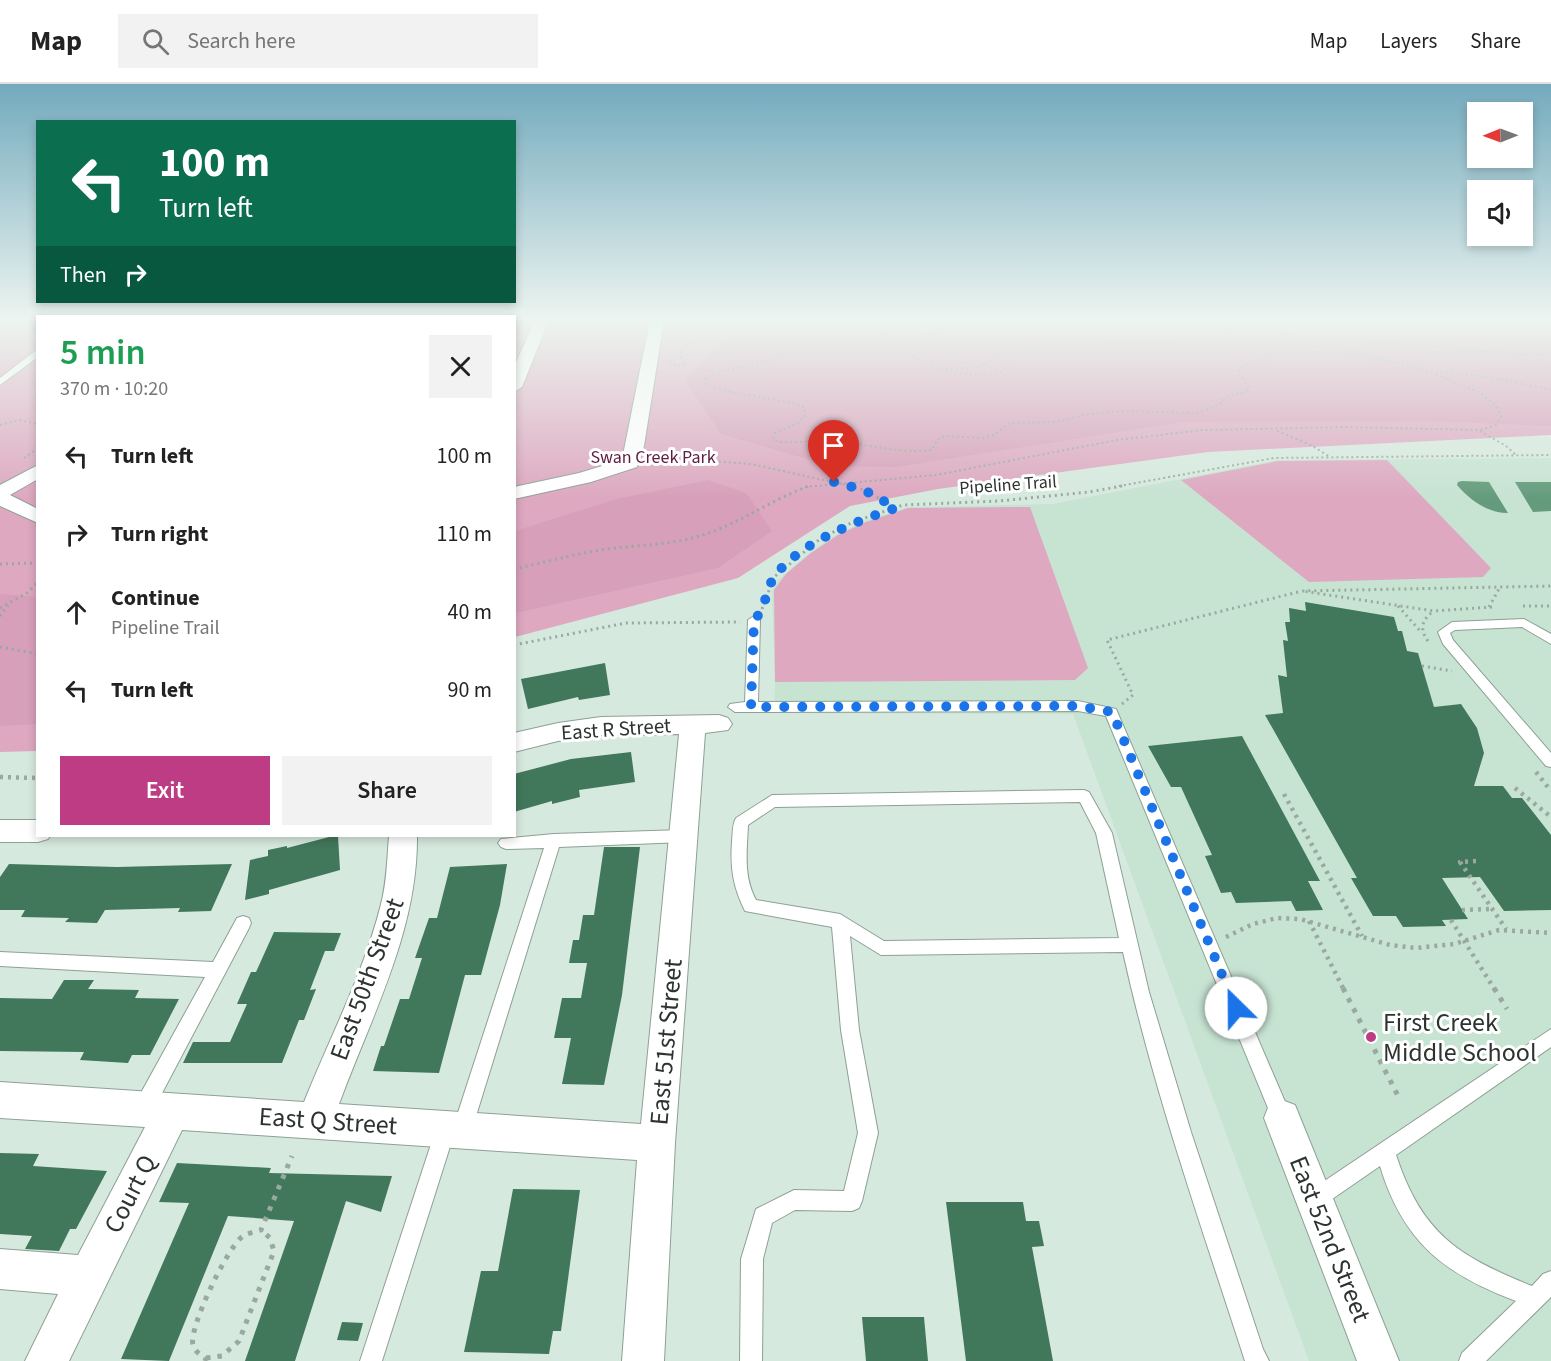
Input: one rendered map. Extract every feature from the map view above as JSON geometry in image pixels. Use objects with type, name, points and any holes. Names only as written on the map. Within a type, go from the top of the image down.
[{"type":"street","points":[[516,494],[584,478],[630,463],[647,380]]},
{"type":"street","points":[[0,493],[36,471]]},
{"type":"street","points":[[0,498],[36,516]]},
{"type":"street","name":"East R Street","points":[[516,742],[558,732],[602,726],[716,718]]},
{"type":"street","name":"East 51st Street","points":[[643,1361],[657,1143],[684,836],[716,718]]},
{"type":"street","points":[[0,831],[36,831]]},
{"type":"street","name":"East 50th Street","points":[[315,1120],[377,965],[392,921],[402,884],[404,837]]},
{"type":"street","name":"East Q Street","points":[[0,1100],[657,1143]]},
{"type":"street","name":"Court Q","points":[[46,1361],[89,1276],[158,1110]]},
{"type":"street","name":"East 52nd Street","points":[[1282,1118],[1378,1361]]},
{"type":"street","points":[[0,1269],[89,1276]]},
{"type":"lane","points":[[751,707],[754,620]]},
{"type":"lane","points":[[1551,640],[1524,623],[1452,626],[1444,632],[1447,641],[1551,762]]},
{"type":"lane","points":[[716,718],[751,707],[1078,706],[1112,712],[1282,1118]]},
{"type":"lane","points":[[1131,945],[881,948],[840,921],[751,906],[741,890],[738,866],[741,822],[772,801],[1084,796],[1104,833],[1131,945],[1140,992],[1181,1132],[1258,1361]]},
{"type":"lane","points":[[506,843],[684,836]]},
{"type":"lane","points":[[371,1361],[554,840]]},
{"type":"lane","points":[[751,1361],[752,1259],[763,1216],[794,1200],[852,1200],[868,1133],[850,1030],[840,921]]},
{"type":"lane","points":[[158,1110],[218,970],[243,923]]},
{"type":"lane","points":[[0,959],[218,970]]},
{"type":"lane","points":[[1315,1199],[1551,1037]]},
{"type":"lane","points":[[1385,1152],[1405,1206],[1425,1232],[1451,1256],[1478,1274],[1535,1298]]},
{"type":"lane","points":[[1470,1361],[1551,1282]]},
{"type":"path","points":[[706,380],[706,384],[743,397],[789,401],[804,407],[805,416],[798,423],[775,433],[773,439],[780,442],[841,442],[886,450],[919,452],[932,450],[938,439],[945,436],[982,438],[994,435],[1011,423],[1025,421],[1056,422],[1088,414],[1123,411],[1198,413],[1220,404],[1226,397],[1245,392],[1249,388],[1244,380]]},
{"type":"path","points":[[516,569],[601,550],[650,546],[694,538],[721,530],[789,493],[811,485],[936,476],[1117,440],[1184,431],[1345,427],[1480,430],[1496,425],[1501,416],[1496,406],[1481,393],[1448,380]]},
{"type":"path","points":[[1501,380],[1551,390]]},
{"type":"path","points":[[0,425],[14,419],[26,419],[36,423]]},
{"type":"path","points":[[1273,429],[1311,445],[1330,457]]},
{"type":"path","points":[[1480,430],[1516,455]]},
{"type":"path","name":"Pipeline Trail","points":[[754,620],[761,614],[774,577],[794,558],[820,539],[845,526],[896,508],[922,504],[1043,498],[1155,482],[1262,460],[1330,457],[1551,455]]},
{"type":"path","points":[[630,463],[682,459],[723,461],[777,468],[864,490],[896,508]]},
{"type":"path","points":[[0,564],[36,563]]},
{"type":"path","points":[[0,608],[27,593],[36,584]]},
{"type":"path","points":[[1112,712],[1132,695],[1107,640],[1302,591],[1551,586]]},
{"type":"path","points":[[1488,607],[1500,587]]},
{"type":"path","points":[[1302,591],[1434,611],[1499,607]]},
{"type":"path","points":[[0,616],[9,604]]},
{"type":"path","points":[[1398,606],[1422,633]]},
{"type":"path","points":[[1520,607],[1551,606]]},
{"type":"path","points":[[516,645],[626,623],[754,620]]},
{"type":"path","points":[[0,647],[36,654]]},
{"type":"path","points":[[1422,666],[1453,671]]},
{"type":"path","points":[[0,777],[36,778]]},
{"type":"path","points":[[1515,788],[1551,817]]},
{"type":"path","points":[[1284,794],[1363,936]]},
{"type":"path","points":[[1476,861],[1460,862],[1506,930]]},
{"type":"path","points":[[1462,910],[1491,909]]},
{"type":"path","points":[[1226,937],[1246,924],[1266,919],[1295,918],[1396,946],[1418,948],[1465,942],[1489,931],[1520,928],[1551,933]]},
{"type":"path","points":[[1451,920],[1507,1009]]},
{"type":"path","points":[[1309,921],[1398,1096]]},
{"type":"path","points":[[261,1230],[270,1238],[274,1251],[239,1341],[222,1356],[205,1359],[197,1353],[192,1342],[201,1311],[228,1252],[243,1236],[261,1230],[292,1156]]},
{"type":"shaded area","points":[[685,380],[1551,380],[1551,426],[1427,421],[1183,422],[896,467],[831,466],[721,434]]},
{"type":"shaded area","name":"First Creek Middle School","points":[[1551,458],[1551,1361],[1309,1361],[1073,714],[774,713],[772,591],[778,580],[810,552],[837,534],[867,520],[908,507],[1053,504],[1277,460]]},
{"type":"shaded area","points":[[708,480],[746,493],[772,531],[718,568],[516,613],[516,531],[617,499]]},
{"type":"shaded area","points":[[1462,481],[1489,482],[1508,513],[1493,511],[1473,500],[1457,485]]},
{"type":"shaded area","points":[[1515,482],[1551,482],[1551,511],[1533,512]]},
{"type":"shaded area","points":[[0,594],[36,597],[36,724],[0,726]]},
{"type":"green space","points":[[0,380],[36,380],[36,751],[0,752]]},
{"type":"green space","name":"Swan Creek Park","points":[[516,380],[1551,380],[1551,435],[1208,452],[938,489],[850,506],[738,578],[516,637]]},
{"type":"green space","points":[[1387,460],[1491,568],[1483,577],[1309,582],[1181,480],[1278,461]]},
{"type":"green space","points":[[1030,507],[1088,668],[1075,680],[775,682],[774,590],[786,574],[811,553],[838,535],[866,522],[908,508]]},
{"type":"building","points":[[1305,602],[1394,617],[1398,631],[1402,631],[1407,651],[1418,653],[1434,707],[1461,704],[1477,728],[1484,753],[1474,786],[1503,786],[1512,798],[1522,798],[1551,835],[1551,910],[1504,911],[1480,877],[1442,878],[1468,919],[1442,920],[1446,926],[1403,927],[1396,916],[1373,916],[1351,878],[1357,878],[1265,715],[1283,713],[1278,675],[1287,677],[1283,640],[1288,641],[1285,622],[1290,622],[1289,608],[1306,611]]},
{"type":"building","points":[[605,663],[610,695],[579,700],[578,697],[528,709],[521,679]]},
{"type":"building","points":[[1242,736],[1320,881],[1308,881],[1323,910],[1296,911],[1291,901],[1236,903],[1231,892],[1221,893],[1205,856],[1212,855],[1181,787],[1171,787],[1148,746]]},
{"type":"building","points":[[631,752],[635,782],[579,790],[580,797],[552,804],[552,801],[516,811],[516,773],[571,759]]},
{"type":"building","points":[[329,837],[338,837],[340,870],[269,890],[269,894],[245,900],[250,860],[268,856],[268,850],[287,846],[287,848]]},
{"type":"building","points":[[604,847],[640,847],[622,995],[604,1085],[562,1084],[571,1038],[554,1038],[562,998],[581,998],[587,963],[569,963],[573,940],[579,940],[583,915],[594,915]]},
{"type":"building","points":[[9,864],[117,867],[232,864],[211,911],[178,912],[180,908],[105,910],[97,923],[65,922],[69,918],[21,917],[25,910],[0,910],[0,877]]},
{"type":"building","points":[[507,864],[500,905],[481,975],[465,975],[439,1073],[373,1071],[400,999],[409,999],[422,958],[415,958],[429,918],[437,918],[450,867]]},
{"type":"building","points":[[274,932],[341,933],[334,951],[325,951],[310,990],[316,989],[304,1020],[299,1020],[282,1063],[183,1063],[193,1042],[230,1042],[247,1004],[237,1004],[251,972],[256,972]]},
{"type":"building","points":[[64,980],[94,980],[88,989],[139,990],[135,998],[179,999],[150,1055],[132,1055],[128,1063],[80,1060],[84,1052],[0,1051],[0,998],[52,999]]},
{"type":"building","points":[[0,1153],[39,1154],[33,1166],[107,1171],[76,1229],[70,1229],[59,1251],[25,1249],[32,1236],[0,1234]]},
{"type":"building","points":[[177,1163],[271,1168],[269,1173],[392,1176],[381,1212],[346,1201],[295,1361],[245,1361],[294,1221],[228,1216],[169,1361],[121,1359],[189,1203],[159,1202]]},
{"type":"building","points":[[513,1189],[580,1190],[561,1331],[553,1331],[549,1354],[464,1352],[481,1271],[498,1271]]},
{"type":"building","points":[[946,1202],[1023,1202],[1026,1221],[1039,1221],[1044,1246],[1032,1247],[1053,1361],[966,1361]]},
{"type":"building","points":[[862,1317],[924,1317],[928,1361],[866,1361]]},
{"type":"building","points":[[342,1322],[363,1323],[358,1341],[337,1340]]},
{"type":"place","name":"First Creek Middle School","points":[[1371,1037]]},
{"type":"route","points":[[834,482],[864,490],[896,508],[854,522],[820,539],[794,558],[774,577],[761,614],[754,620],[751,707],[1078,706],[1112,712],[1236,1008]]}]
